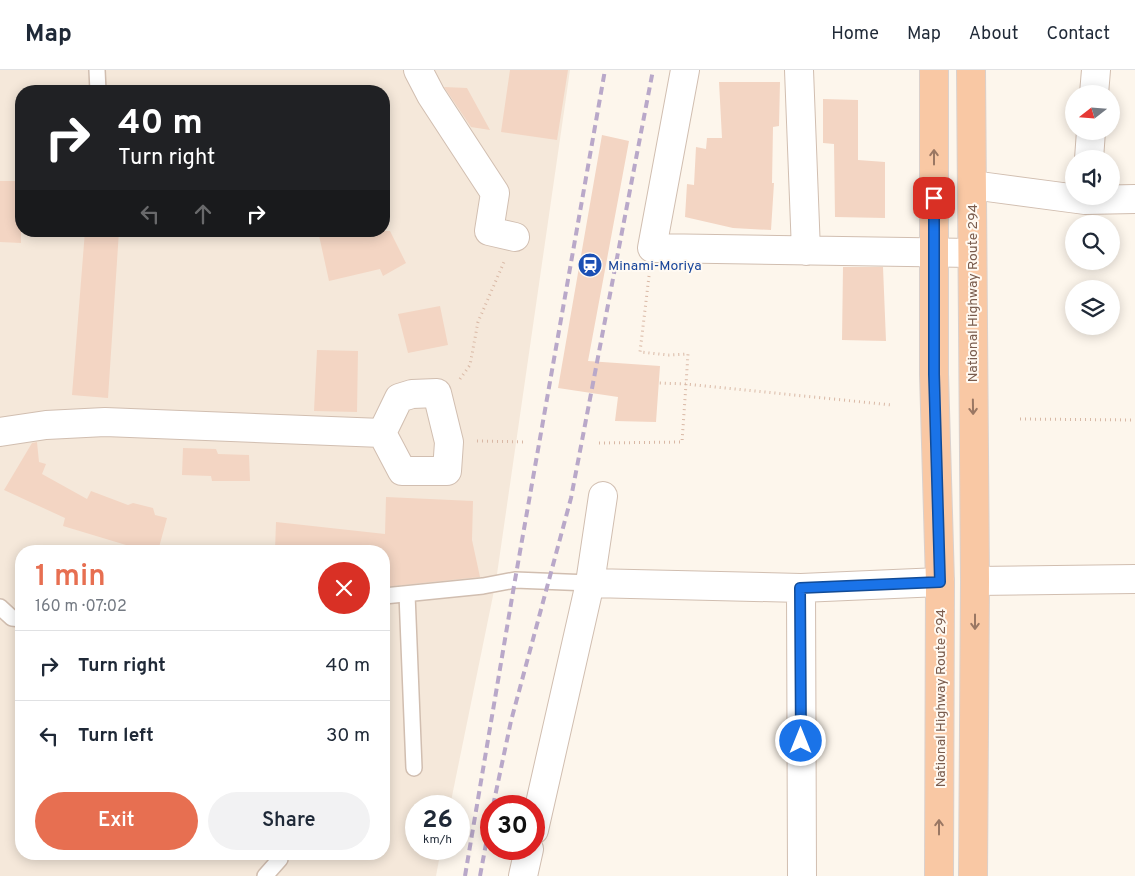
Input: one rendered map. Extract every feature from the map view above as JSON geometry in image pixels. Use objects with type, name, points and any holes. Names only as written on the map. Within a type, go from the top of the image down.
[{"type":"highway","name":"National Highway Route 294","points":[[934,70],[934,374],[940,582],[939,876]]},
{"type":"highway","name":"National Highway Route 294","points":[[971,70],[975,581],[973,876]]},
{"type":"street","points":[[418,70],[431,95],[495,193],[488,231],[516,237]]},
{"type":"street","points":[[685,70],[652,248],[972,253]]},
{"type":"street","points":[[799,70],[806,251]]},
{"type":"street","points":[[1095,85],[1096,70]]},
{"type":"street","points":[[972,185],[1065,196]]},
{"type":"street","points":[[1120,199],[1135,199]]},
{"type":"street","points":[[437,393],[449,442],[447,471],[402,471],[382,433],[399,398],[412,394],[437,393]]},
{"type":"street","points":[[0,432],[46,425],[105,422],[382,433]]},
{"type":"street","points":[[542,795],[590,583],[603,496]]},
{"type":"street","points":[[975,581],[1135,579]]},
{"type":"street","points":[[590,583],[800,588],[940,582]]},
{"type":"street","points":[[800,588],[802,876]]},
{"type":"street","points":[[523,876],[527,860]]},
{"type":"lane","points":[[97,70],[98,85]]},
{"type":"lane","points":[[390,595],[484,586],[515,580],[590,583]]},
{"type":"lane","points":[[407,594],[414,768]]},
{"type":"lane","points":[[0,608],[15,618]]},
{"type":"lane","points":[[266,876],[279,860]]},
{"type":"path","points":[[478,322],[516,237]]},
{"type":"path","points":[[599,443],[682,442],[688,354],[670,355],[640,352],[652,248]]},
{"type":"path","points":[[659,383],[686,384],[892,405]]},
{"type":"path","points":[[1020,419],[1135,420]]},
{"type":"path","points":[[449,442],[526,442]]},
{"type":"shaded area","points":[[0,70],[570,70],[496,581],[452,795],[405,795],[405,860],[439,860],[436,876],[0,876]]},
{"type":"building","points":[[510,70],[568,70],[557,140],[501,132]]},
{"type":"building","points":[[719,82],[780,82],[779,126],[773,127],[772,183],[774,183],[771,230],[733,228],[685,217],[687,184],[694,185],[696,147],[706,149],[707,138],[722,138]]},
{"type":"building","points":[[444,87],[467,88],[490,130],[471,127]]},
{"type":"building","points":[[823,99],[858,100],[858,160],[885,162],[885,218],[835,217],[834,144],[823,143]]},
{"type":"building","points":[[602,135],[629,141],[588,361],[660,366],[656,422],[615,421],[618,397],[558,388]]},
{"type":"building","points":[[0,181],[15,181],[15,237],[21,237],[21,243],[0,242]]},
{"type":"building","points":[[390,231],[406,263],[383,276],[380,269],[329,281],[319,237],[390,237]]},
{"type":"building","points":[[85,237],[119,237],[108,398],[72,395]]},
{"type":"building","points":[[843,267],[883,267],[886,341],[842,340]]},
{"type":"building","points":[[440,306],[448,345],[408,353],[398,314]]},
{"type":"building","points":[[317,350],[358,351],[357,412],[314,411]]},
{"type":"building","points":[[37,442],[39,462],[46,464],[42,474],[87,499],[91,491],[128,505],[133,503],[153,508],[155,515],[167,518],[160,545],[126,545],[63,526],[65,518],[4,490],[32,443]]},
{"type":"building","points":[[183,448],[216,449],[218,454],[249,455],[250,481],[212,481],[211,476],[182,475]]},
{"type":"building","points":[[386,497],[473,501],[472,540],[480,577],[390,586],[390,545],[275,545],[276,522],[385,534]]},
{"type":"railway","points":[[465,876],[605,70]]},
{"type":"railway","points":[[495,795],[511,721],[571,498],[653,70]]},
{"type":"railway","points":[[480,876],[483,860]]},
{"type":"place","name":"Minami-Moriya","points":[[590,265]]},
{"type":"route","points":[[801,741],[800,588],[940,582],[934,374],[934,198]]}]
